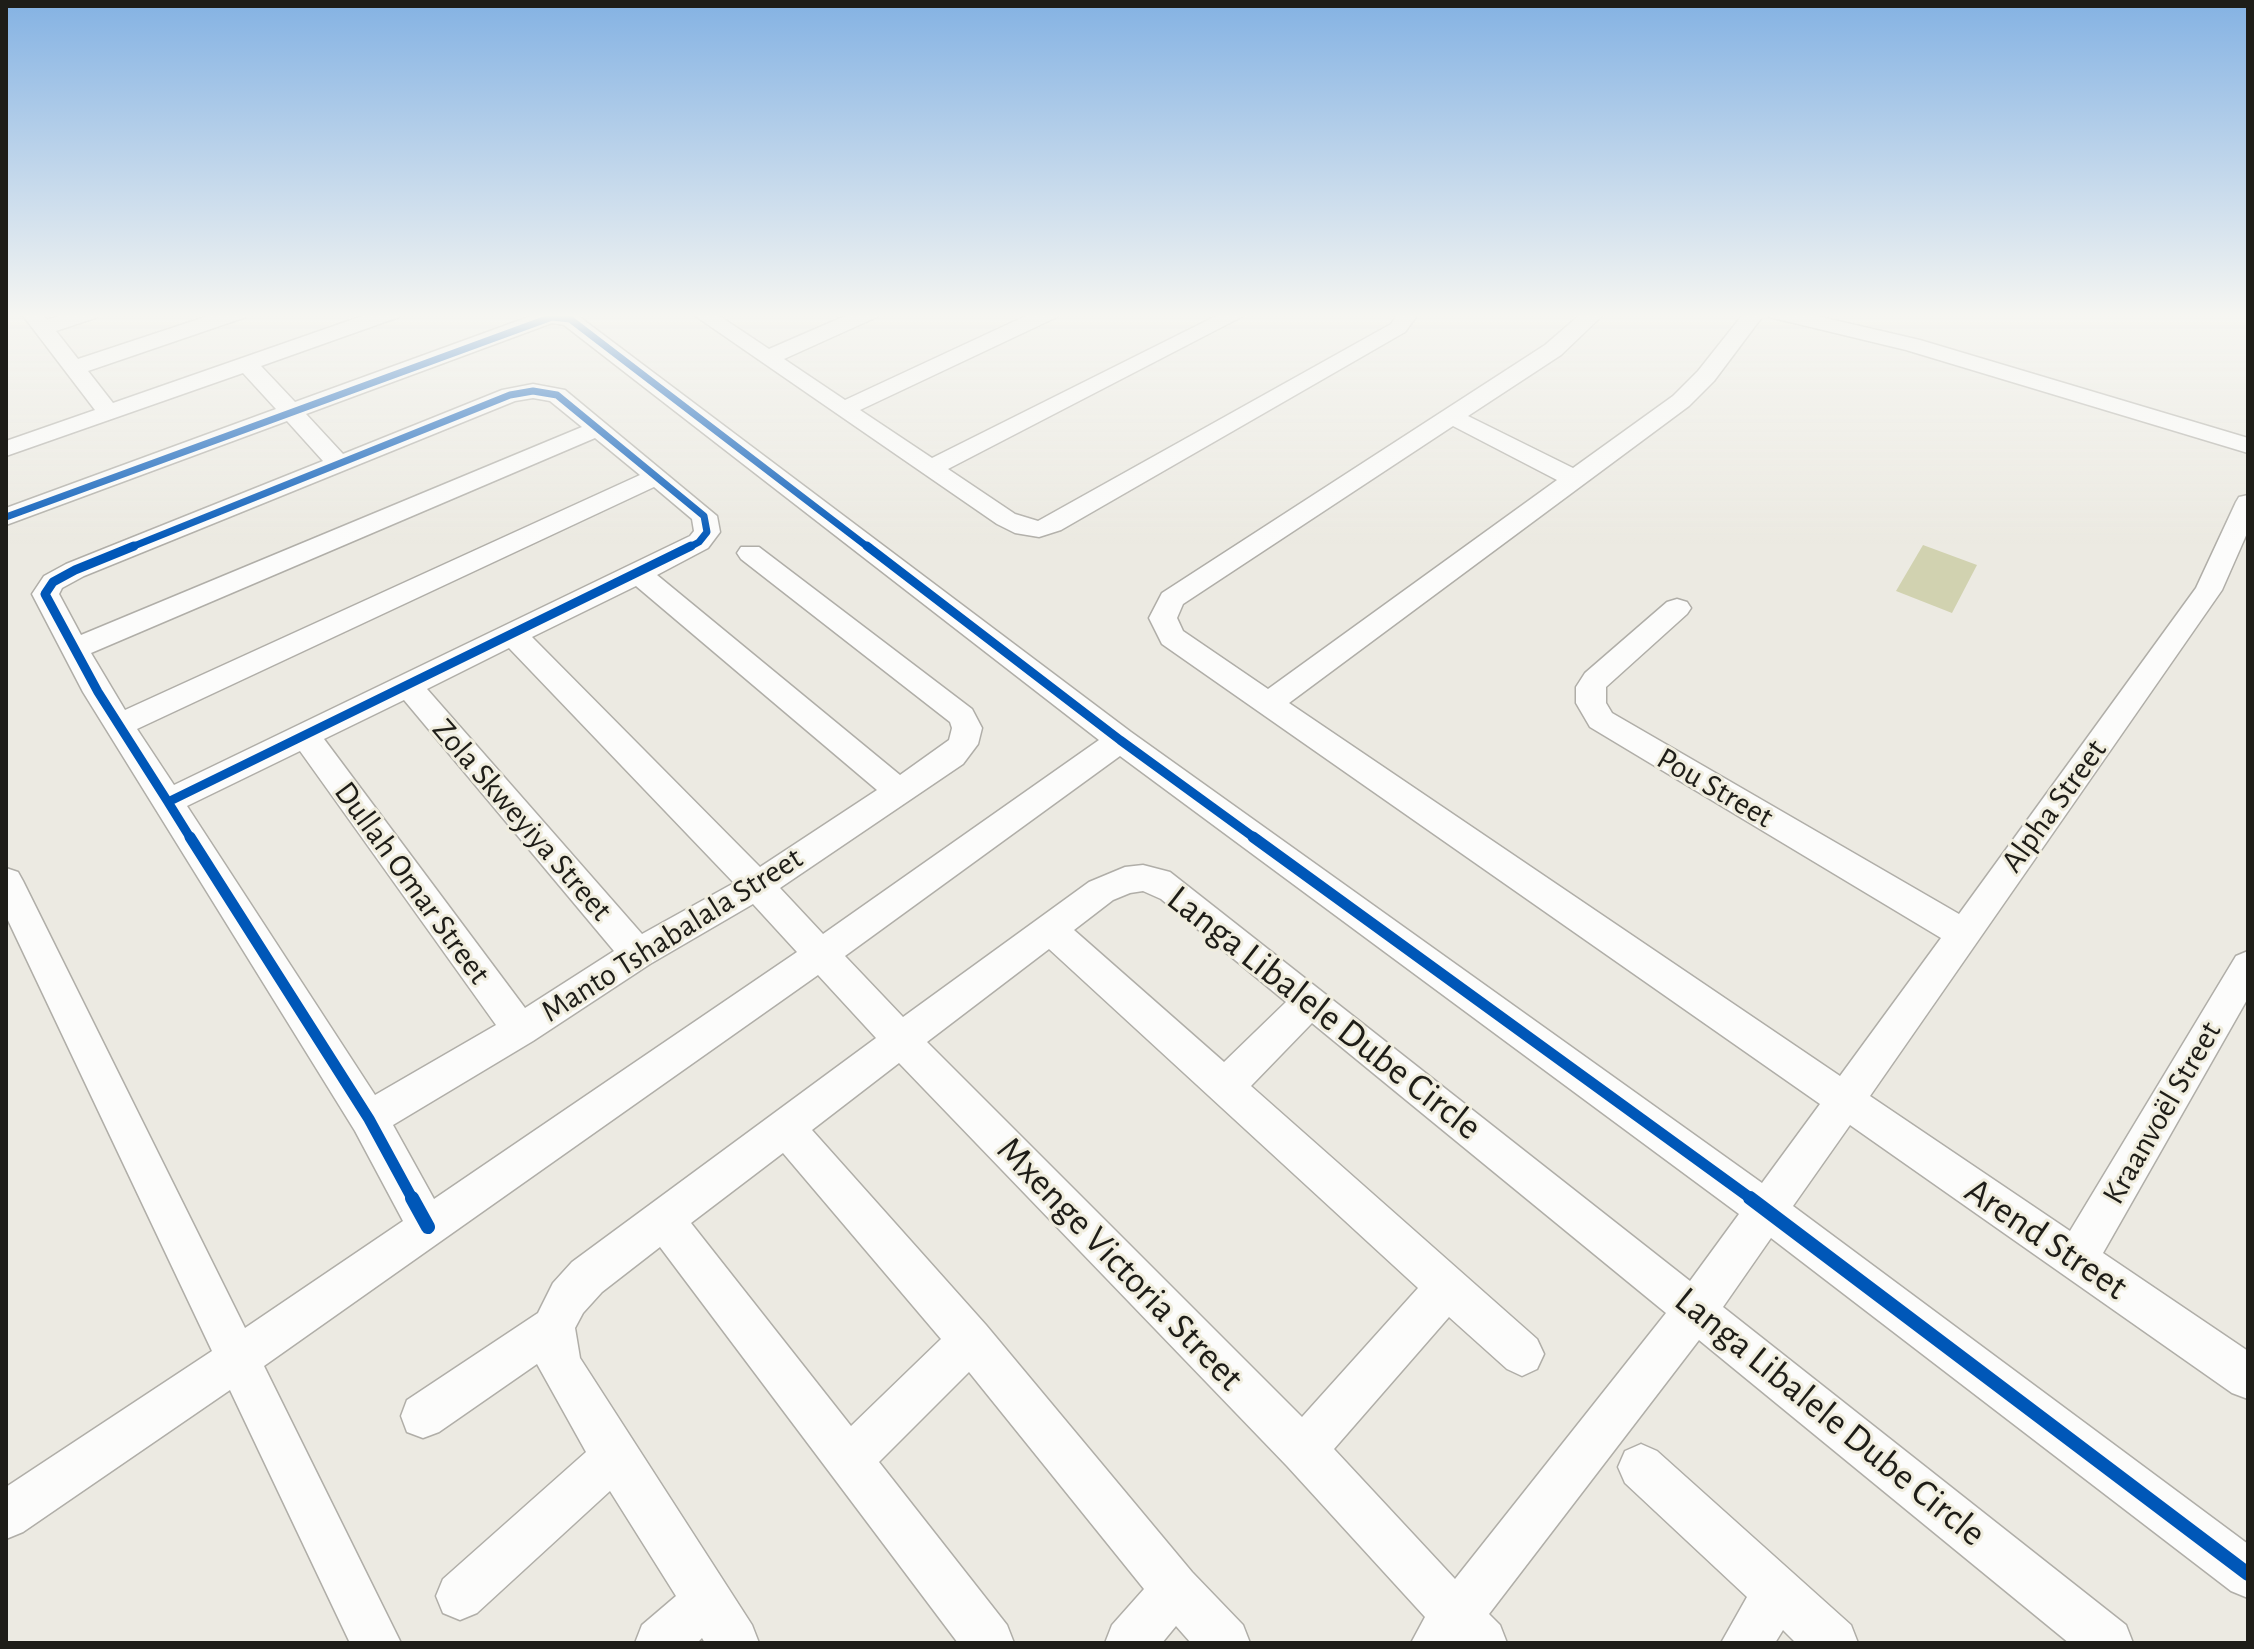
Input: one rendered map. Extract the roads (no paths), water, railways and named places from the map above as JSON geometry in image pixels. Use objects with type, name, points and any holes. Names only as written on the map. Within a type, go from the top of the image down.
[{"type":"street","points":[[91,390],[109,413]]},
{"type":"street","points":[[6,449],[174,390]]},
{"type":"street","points":[[271,390],[338,463]]},
{"type":"street","points":[[6,517],[347,390]]},
{"type":"street","points":[[663,390],[1120,740],[1766,1210],[2248,1574]]},
{"type":"street","points":[[818,390],[1006,519],[1024,527],[1045,528],[1289,390]]},
{"type":"street","points":[[846,408],[885,390]]},
{"type":"street","points":[[933,467],[1086,390]]},
{"type":"street","name":"Arend Street","points":[[1491,390],[1252,544],[1168,604],[1163,618],[1172,637],[2248,1377]]},
{"type":"street","points":[[1269,703],[1692,390]]},
{"type":"street","points":[[2062,390],[2248,446]]},
{"type":"street","points":[[168,802],[699,542],[707,532],[704,516],[557,395],[533,391],[510,395],[75,570],[53,582],[45,594],[119,725],[369,1119],[428,1227]]},
{"type":"street","points":[[1451,416],[1573,478]]},
{"type":"street","points":[[74,649],[597,429]]},
{"type":"street","points":[[119,725],[656,477]]},
{"type":"street","name":"Alpha Street","points":[[1458,1634],[1696,1309],[2209,590],[2248,502]]},
{"type":"street","name":"Manto Tshabalala Street","points":[[369,1119],[520,1030],[638,954],[757,886],[952,756],[966,739],[967,728],[962,716],[750,553]]},
{"type":"street","points":[[639,574],[898,791]]},
{"type":"street","name":"Pou Street","points":[[1677,608],[1595,680],[1591,687],[1591,703],[1601,720],[1962,933]]},
{"type":"street","name":"Mxenge Victoria Street","points":[[512,634],[757,886],[901,1040],[1303,1450],[1458,1634]]},
{"type":"street","name":"Zola Skweyiya Street","points":[[407,685],[638,954]]},
{"type":"street","name":"Dullah Omar Street","points":[[305,736],[520,1030]]},
{"type":"street","points":[[6,1515],[239,1358],[821,954],[1120,740]]},
{"type":"street","name":"Langa Libalele Dube Circle","points":[[553,1328],[568,1298],[587,1277],[901,1040],[1110,885],[1125,880],[1151,879],[1173,890],[2108,1643]]},
{"type":"street","points":[[6,881],[376,1643]]},
{"type":"street","points":[[1050,929],[1522,1354]]},
{"type":"street","name":"Kraanvoël Street","points":[[2076,1260],[2248,966]]},
{"type":"street","points":[[1225,1086],[1311,1001]]},
{"type":"street","points":[[786,1128],[971,1340],[1175,1589],[1225,1643]]},
{"type":"street","points":[[664,1220],[989,1643]]},
{"type":"street","points":[[1303,1450],[1447,1287]]},
{"type":"street","points":[[423,1416],[553,1328],[559,1364],[734,1643]]},
{"type":"street","points":[[849,1460],[971,1340]]},
{"type":"street","points":[[460,1596],[615,1456]]},
{"type":"street","points":[[1641,1467],[1833,1643]]},
{"type":"street","points":[[1130,1643],[1175,1589]]},
{"type":"street","points":[[1746,1643],[1777,1594]]},
{"type":"street","points":[[660,1643],[707,1601]]}]
